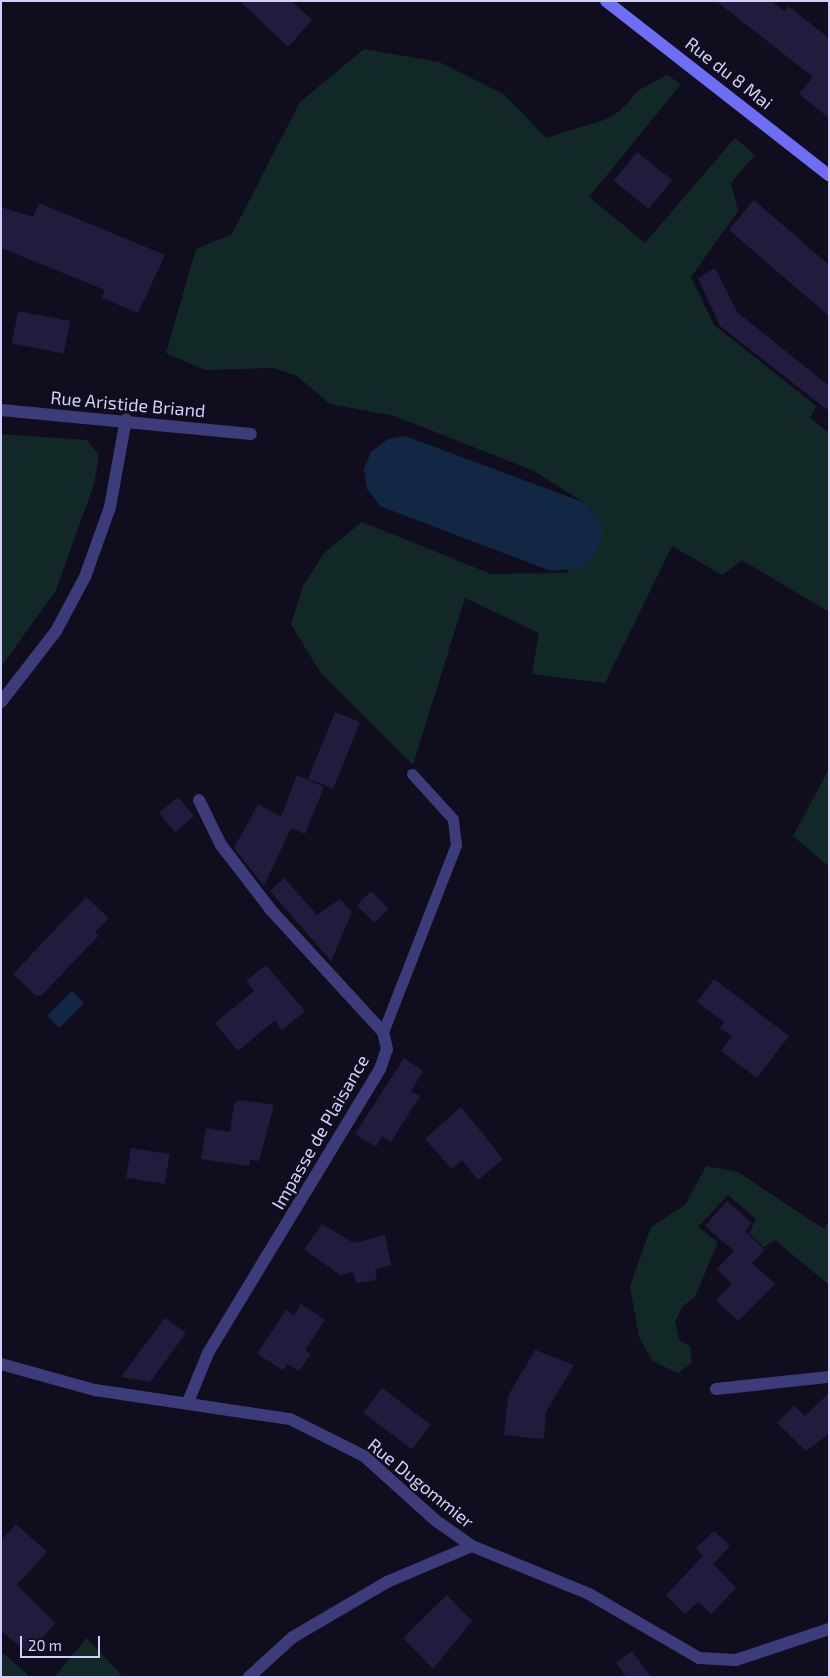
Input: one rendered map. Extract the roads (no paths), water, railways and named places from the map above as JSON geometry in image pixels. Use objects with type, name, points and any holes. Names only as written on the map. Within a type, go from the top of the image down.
[{"type":"street","name":"Rue du 8 Mai","points":[[606,1],[829,175]]},
{"type":"street","name":"Rue Aristide Briand","points":[[1,410],[126,420],[251,434]]},
{"type":"street","points":[[1,702],[56,631],[85,577],[110,507],[126,420]]},
{"type":"street","points":[[199,800],[221,845],[272,910],[383,1032]]},
{"type":"street","name":"Impasse de Plaisance","points":[[188,1402],[208,1353],[380,1069],[387,1049],[383,1032]]},
{"type":"street","name":"Rue Dugommier","points":[[1,1364],[95,1390],[188,1402],[290,1419],[364,1456],[435,1520],[472,1546],[589,1594],[699,1658],[736,1660],[829,1629]]},
{"type":"street","points":[[716,1389],[829,1377]]},
{"type":"street","points":[[249,1677],[293,1637],[379,1587],[472,1546]]},
{"type":"lane","points":[[383,1032],[452,866],[456,845],[453,819],[412,774]]},
{"type":"water","points":[[405,436],[585,503],[600,522],[602,536],[594,557],[581,568],[551,571],[380,506],[367,489],[364,469],[371,452],[388,439]]},
{"type":"water","points":[[72,991],[84,1003],[59,1028],[47,1016]]}]
